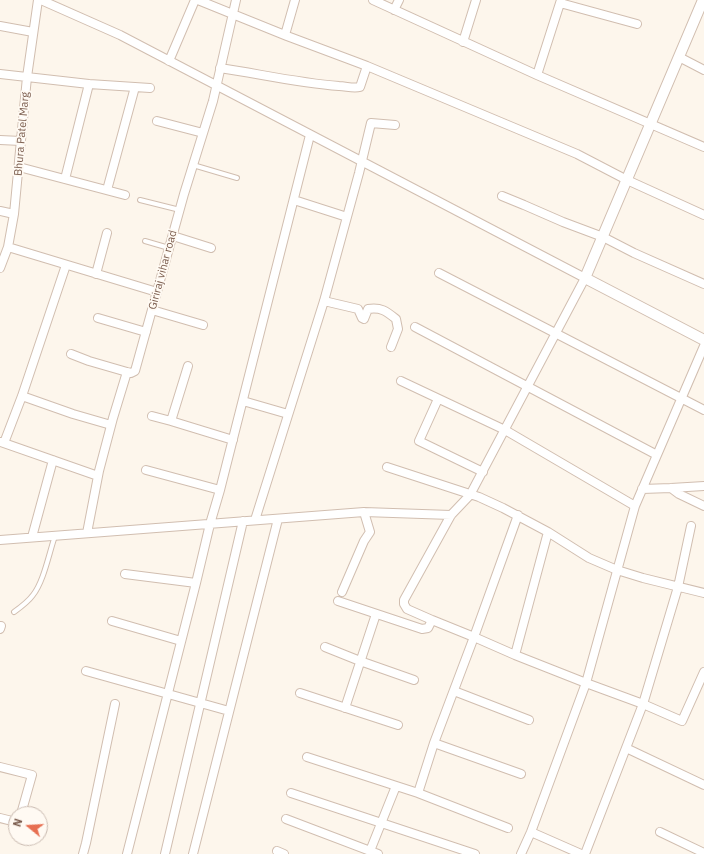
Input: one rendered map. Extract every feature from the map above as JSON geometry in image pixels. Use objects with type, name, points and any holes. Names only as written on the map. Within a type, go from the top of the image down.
[{"type":"street","name":"Bhura Patel Marg","points":[[0,268],[8,246],[14,214],[27,78],[38,0]]},
{"type":"street","points":[[41,0],[120,35],[704,340]]},
{"type":"street","points":[[169,61],[197,0],[367,66],[476,111],[577,154],[627,180],[704,215]]},
{"type":"street","name":"Giriraj vihar road","points":[[87,533],[98,476],[111,426],[127,372],[131,373],[135,371],[216,86],[236,0]]},
{"type":"street","points":[[285,35],[295,0]]},
{"type":"street","points":[[372,0],[537,75],[704,147]]},
{"type":"street","points":[[394,10],[398,0]]},
{"type":"street","points":[[463,42],[476,0]]},
{"type":"street","points":[[703,0],[585,278],[483,472],[470,495],[451,516],[404,600],[404,604],[407,609],[515,655],[643,704],[682,721],[704,672]]},
{"type":"street","points":[[537,75],[560,2],[637,24]]},
{"type":"street","points":[[0,26],[34,32]]},
{"type":"street","points":[[679,57],[704,70]]},
{"type":"street","points":[[220,68],[319,84],[355,88],[360,87],[367,66]]},
{"type":"street","points":[[0,74],[89,84],[150,88]]},
{"type":"street","points":[[66,179],[89,84]]},
{"type":"street","points":[[107,190],[135,87]]},
{"type":"street","points":[[157,121],[203,133]]},
{"type":"street","points":[[255,520],[324,301],[371,123],[395,125]]},
{"type":"street","points":[[127,854],[310,135]]},
{"type":"street","points":[[0,140],[21,141]]},
{"type":"street","points":[[19,167],[125,195]]},
{"type":"street","points":[[502,196],[603,237],[634,253],[704,284]]},
{"type":"street","points":[[294,200],[347,217]]},
{"type":"street","points":[[0,211],[14,214]]},
{"type":"street","points":[[96,274],[107,233]]},
{"type":"street","points":[[173,236],[211,248]]},
{"type":"street","points":[[8,246],[157,292]]},
{"type":"street","points":[[66,265],[22,396],[2,442],[98,476]]},
{"type":"street","points":[[439,273],[704,410]]},
{"type":"street","points":[[324,301],[358,309],[362,318],[364,319],[368,309],[376,308],[386,311],[396,319],[398,329],[391,347]]},
{"type":"street","points":[[152,310],[203,325]]},
{"type":"street","points":[[98,318],[146,332]]},
{"type":"street","points":[[415,327],[657,455]]},
{"type":"street","points":[[521,854],[531,832],[586,683],[635,506],[704,346]]},
{"type":"street","points":[[71,354],[127,372]]},
{"type":"street","points":[[171,421],[188,366]]},
{"type":"street","points":[[402,381],[505,430],[635,506]]},
{"type":"street","points":[[22,396],[111,426]]},
{"type":"street","points":[[438,399],[419,440],[483,472]]},
{"type":"street","points":[[243,401],[288,414]]},
{"type":"street","points":[[152,416],[233,440]]},
{"type":"street","points":[[32,537],[53,460]]},
{"type":"street","points":[[387,467],[491,502],[548,532],[589,558],[617,570],[704,593]]},
{"type":"street","points":[[146,470],[220,490]]},
{"type":"street","points":[[642,488],[704,486]]},
{"type":"street","points":[[671,488],[679,494],[704,506]]},
{"type":"street","points":[[0,540],[364,512],[451,516]]},
{"type":"street","points":[[342,592],[364,541],[370,532],[364,512]]},
{"type":"street","points":[[418,793],[434,743],[518,515]]},
{"type":"street","points":[[194,854],[278,519]]},
{"type":"street","points":[[165,854],[243,521]]},
{"type":"street","points":[[585,854],[643,704],[678,587],[690,526]]},
{"type":"street","points":[[515,655],[548,532]]},
{"type":"street","points":[[125,574],[196,583]]},
{"type":"street","points":[[338,601],[422,629],[428,628],[432,620]]},
{"type":"street","points":[[344,708],[376,614]]},
{"type":"street","points":[[112,621],[181,641]]},
{"type":"street","points":[[325,647],[414,680]]},
{"type":"street","points":[[86,671],[229,711]]},
{"type":"street","points":[[454,691],[529,720]]},
{"type":"street","points":[[300,693],[398,725]]},
{"type":"street","points":[[83,854],[115,704]]},
{"type":"street","points":[[434,743],[521,774]]},
{"type":"street","points":[[626,748],[704,785]]},
{"type":"street","points":[[307,757],[418,793],[508,828]]},
{"type":"street","points":[[0,767],[32,775],[23,806]]},
{"type":"street","points":[[370,851],[396,786]]},
{"type":"street","points":[[291,793],[475,854]]},
{"type":"street","points":[[286,819],[378,854]]},
{"type":"street","points":[[531,832],[581,854]]},
{"type":"street","points":[[660,832],[704,853]]},
{"type":"lane","points":[[193,165],[237,178]]},
{"type":"lane","points":[[140,200],[180,210]]},
{"type":"lane","points":[[145,241],[170,248]]},
{"type":"lane","points":[[14,612],[32,597],[39,586],[55,535]]}]
